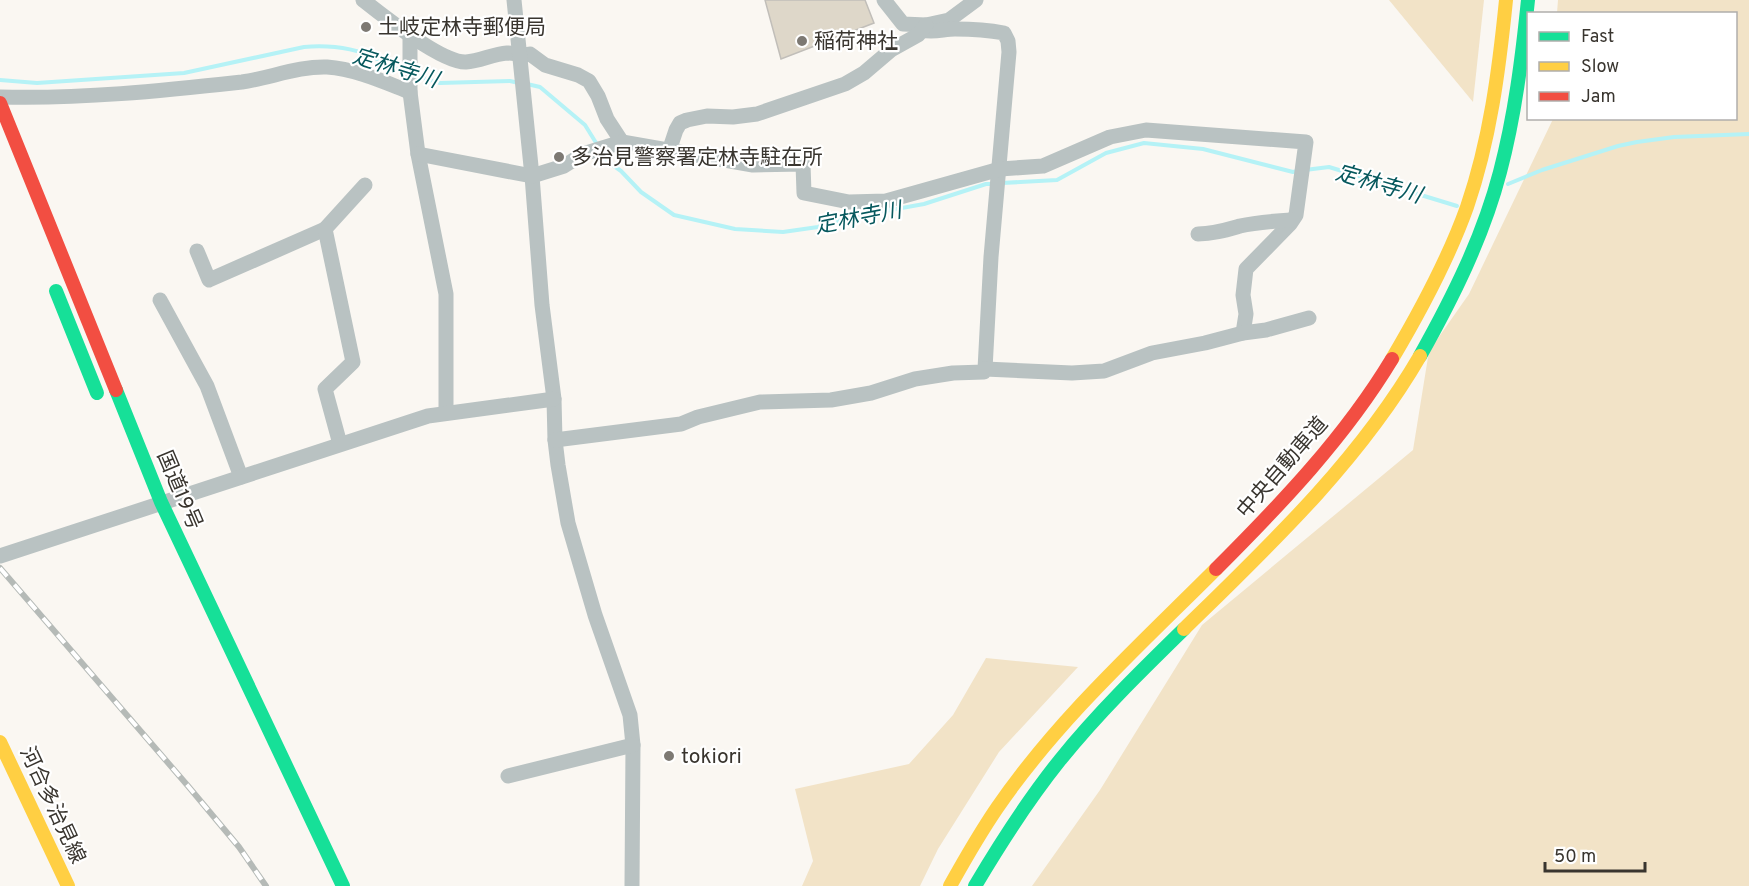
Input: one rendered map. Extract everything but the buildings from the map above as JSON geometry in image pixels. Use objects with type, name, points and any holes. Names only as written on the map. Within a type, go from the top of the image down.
[{"type":"main road","name":"中央自動車道","points":[[950,886],[979,835],[1044,747],[1114,670],[1253,532],[1292,490],[1340,433],[1378,382],[1445,260],[1472,191],[1500,55],[1506,0]]},
{"type":"main road","name":"中央自動車道","points":[[975,886],[997,847],[1028,801],[1094,721],[1308,505],[1358,447],[1400,388],[1433,332],[1464,269],[1493,196],[1513,116],[1528,0]]},
{"type":"main road","name":"国道19号","points":[[1,104],[150,503],[343,886]]},
{"type":"main road","points":[[50,277],[102,406]]},
{"type":"main road","name":"国道19号","points":[[150,503],[153,523]]},
{"type":"main road","name":"河合多治見線","points":[[0,742],[68,886]]},
{"type":"street","points":[[363,0],[410,37],[453,60],[464,62],[508,53],[530,54],[545,65],[578,75],[589,81],[607,119],[622,142]]},
{"type":"street","points":[[514,0],[532,176],[542,305],[554,399],[555,440],[568,523],[595,615],[630,715],[633,745],[632,886]]},
{"type":"street","points":[[884,0],[903,24],[924,27],[949,20],[976,0]]},
{"type":"street","points":[[669,151],[676,130],[681,123],[687,120],[707,116],[733,117],[757,114],[845,84],[864,73],[891,50],[918,35],[924,27]]},
{"type":"street","points":[[924,27],[930,32],[976,29],[1004,33],[1008,41],[1000,169],[991,256],[985,369]]},
{"type":"street","points":[[410,37],[410,92],[418,154],[446,294],[446,412]]},
{"type":"street","points":[[1,104],[37,98],[144,93],[261,79],[326,67],[352,71],[410,92]]},
{"type":"street","points":[[418,154],[532,176],[564,166],[583,154],[622,142],[753,165],[802,164],[804,193],[849,202],[886,201],[1000,169],[1043,166],[1110,137],[1146,130],[1306,142],[1298,206],[1292,220],[1246,269],[1243,295],[1246,314],[1244,333]]},
{"type":"street","points":[[197,251],[209,280],[325,229],[365,185]]},
{"type":"street","points":[[1198,234],[1218,233],[1272,221],[1292,220]]},
{"type":"street","points":[[325,229],[353,362],[325,389],[340,444]]},
{"type":"street","points":[[160,300],[207,386],[241,477]]},
{"type":"street","points":[[555,440],[681,424],[698,417],[760,402],[831,400],[871,393],[915,379],[952,373],[984,372],[985,369],[1072,373],[1104,371],[1152,353],[1266,330],[1309,318]]},
{"type":"street","points":[[0,556],[150,503],[241,477],[428,416],[554,399]]},
{"type":"street","points":[[508,776],[633,745]]},
{"type":"shaded area","points":[[1389,0],[1484,0],[1473,102]]},
{"type":"shaded area","points":[[1558,0],[1749,0],[1749,886],[1032,886],[1100,790],[1202,625],[1413,450],[1429,351],[1469,294],[1553,120],[1737,120],[1737,12],[1557,12]]},
{"type":"shaded area","points":[[986,658],[1078,667],[999,752],[938,849],[920,886],[802,886],[813,861],[795,789],[909,764],[953,715]]},
{"type":"waterway","name":"定林寺川","points":[[0,80],[37,83],[184,73],[313,46],[360,52],[407,73]]},
{"type":"waterway","name":"定林寺川","points":[[414,75],[440,83],[510,81],[519,83]]},
{"type":"waterway","name":"定林寺川","points":[[527,84],[540,87],[585,125],[598,146]]},
{"type":"waterway","name":"定林寺川","points":[[1508,184],[1542,170],[1637,142],[1674,137],[1749,134]]},
{"type":"waterway","name":"定林寺川","points":[[1002,183],[1057,180],[1106,153],[1144,143],[1203,149],[1293,172],[1298,171]]},
{"type":"waterway","name":"定林寺川","points":[[602,153],[607,161],[621,171],[641,192],[674,215],[735,229],[783,232],[818,227],[846,218],[924,204],[986,184],[994,184]]},
{"type":"waterway","name":"定林寺川","points":[[1305,170],[1329,167],[1457,206]]},
{"type":"railway","points":[[0,568],[188,786],[239,847],[266,886]]},
{"type":"traffic: fast","points":[[1420,356],[1466,266],[1493,196],[1514,108],[1528,0]]},
{"type":"traffic: fast","points":[[56,291],[97,393]]},
{"type":"traffic: fast","points":[[116,390],[161,502],[343,886]]},
{"type":"traffic: fast","points":[[975,886],[1015,822],[1060,760],[1105,709],[1184,629]]},
{"type":"traffic: slow","points":[[1392,359],[1451,246],[1475,182],[1488,131],[1506,0]]},
{"type":"traffic: slow","points":[[1184,629],[1249,566],[1341,466],[1396,394],[1420,356]]},
{"type":"traffic: slow","points":[[950,886],[997,808],[1046,744],[1129,655],[1216,569]]},
{"type":"traffic: slow","points":[[0,742],[68,886]]},
{"type":"traffic: jam","points":[[0,103],[116,390]]},
{"type":"traffic: jam","points":[[1216,569],[1288,495],[1333,443],[1374,388],[1392,359]]},
{"type":"place","name":"土岐定林寺郵便局","points":[[366,27]]},
{"type":"place","name":"稲荷神社","points":[[802,41]]},
{"type":"place","name":"多治見警察署定林寺駐在所","points":[[559,157]]},
{"type":"place","name":"tokiori","points":[[669,756]]}]
